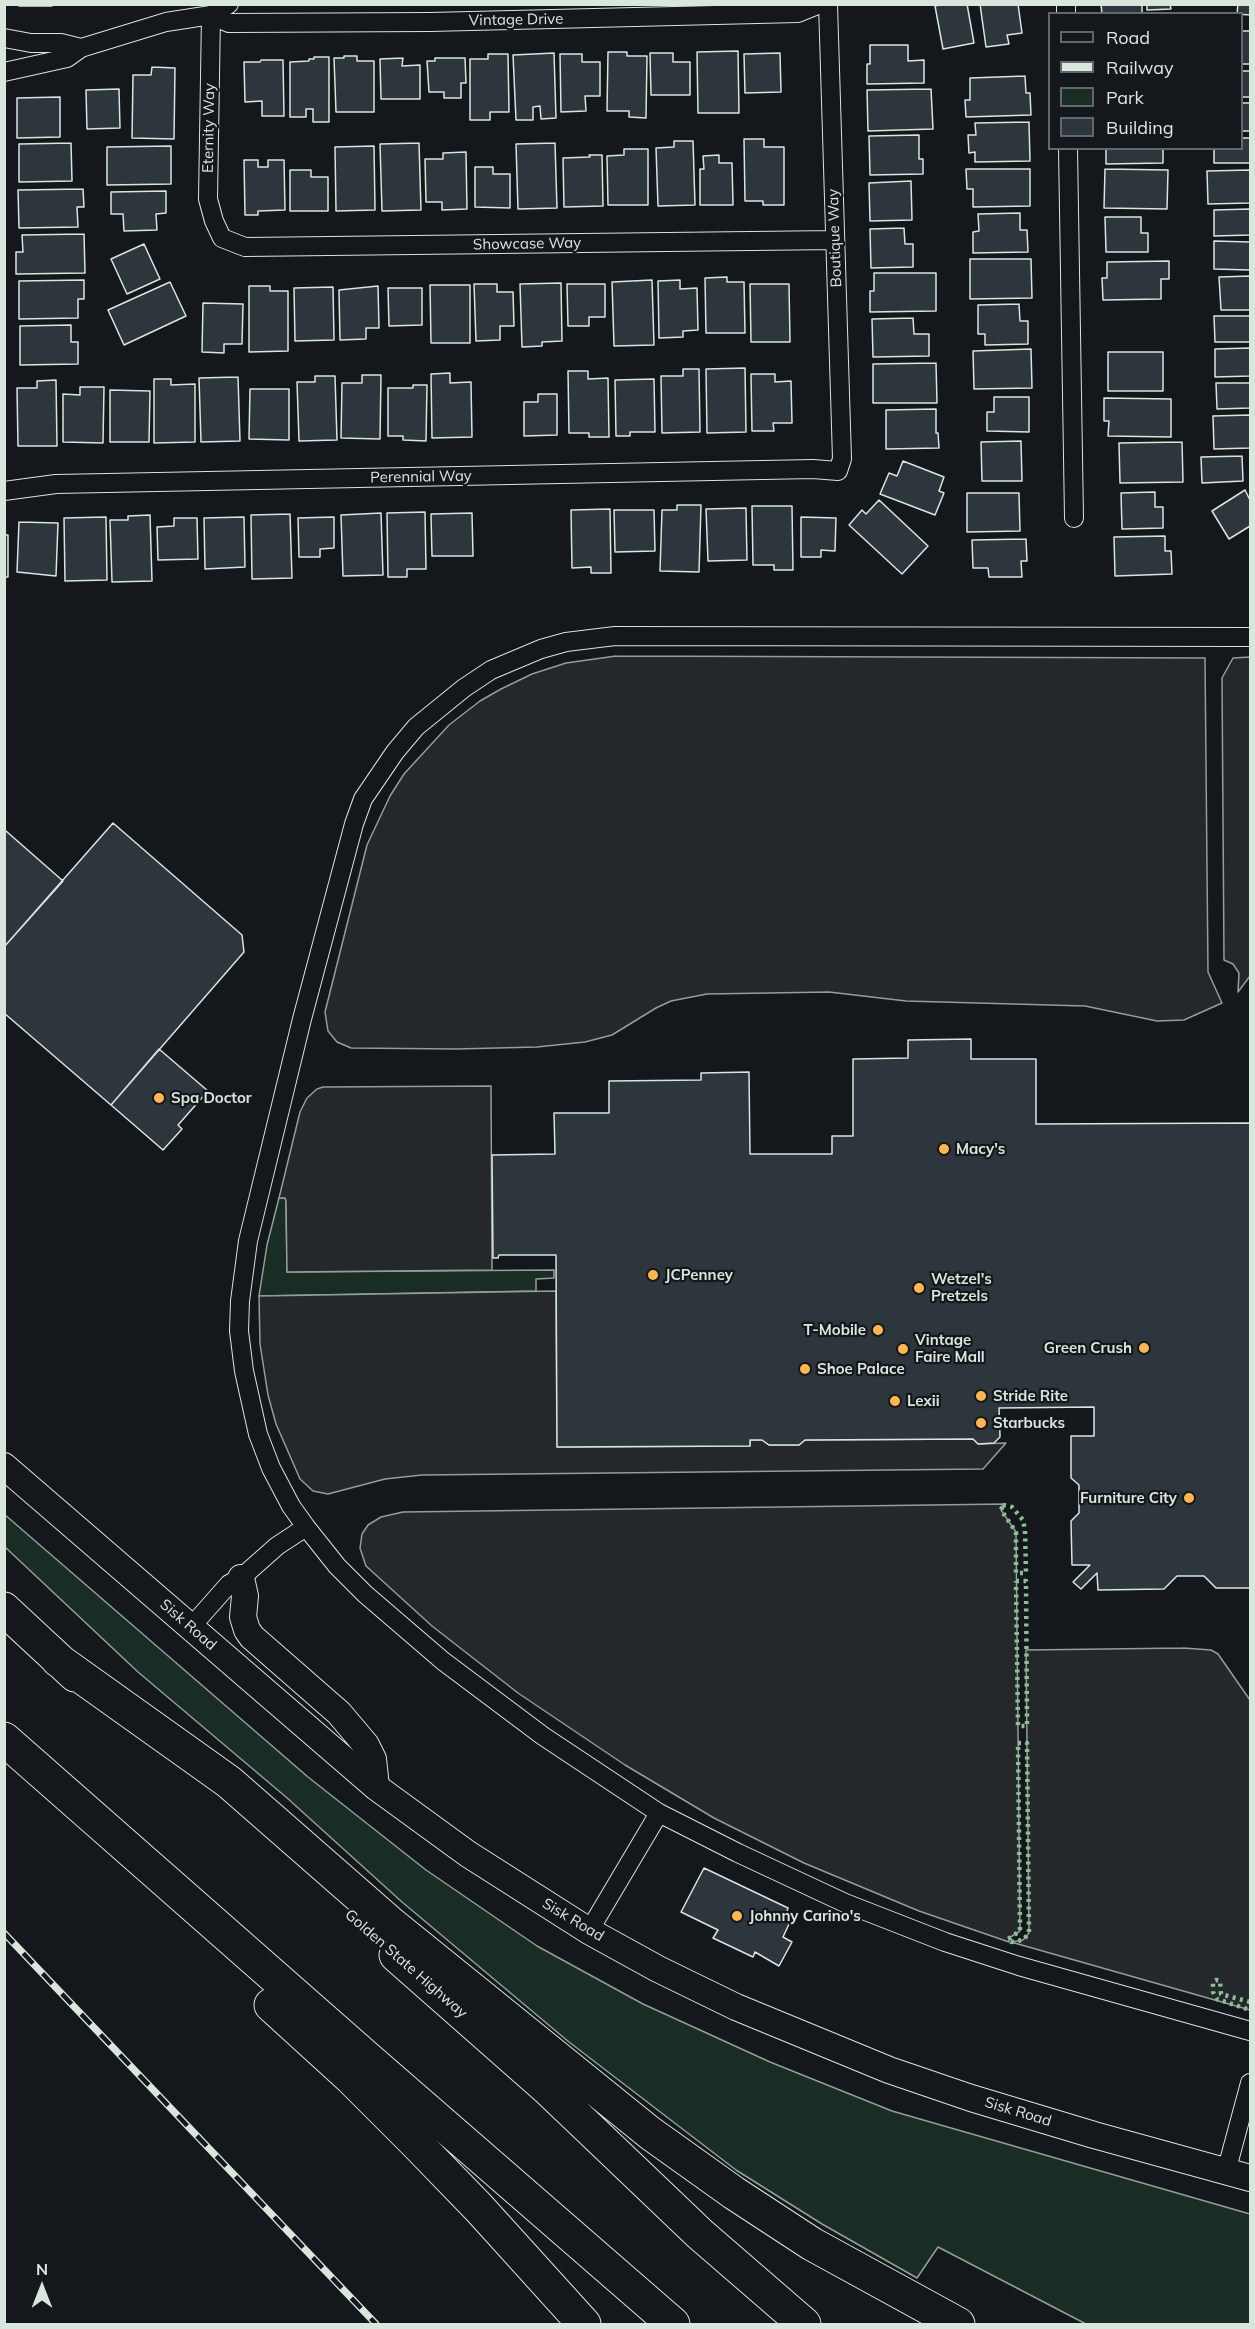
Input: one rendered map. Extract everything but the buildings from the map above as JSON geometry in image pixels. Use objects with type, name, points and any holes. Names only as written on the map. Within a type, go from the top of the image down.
[{"type":"highway","name":"Golden State Highway","points":[[4,1609],[58,1660],[547,2088],[700,2234],[804,2325]]},
{"type":"highway","points":[[58,1660],[229,1782],[389,1922],[650,2133],[734,2193],[812,2244],[958,2325]]},
{"type":"highway","points":[[4,1739],[674,2325]]},
{"type":"highway","points":[[4,1756],[57,1815],[350,2077],[479,2208],[584,2325]]},
{"type":"main road","name":"Sisk Road","points":[[4,1466],[375,1787],[468,1854],[589,1931],[658,1969],[736,2007],[889,2070],[971,2098],[1251,2178]]},
{"type":"main road","points":[[241,1578],[245,1596],[243,1617],[249,1634],[339,1713],[366,1744],[373,1760],[375,1787]]},
{"type":"street","name":"Vintage Drive","points":[[4,71],[67,58],[81,48],[166,22],[211,15],[229,4]]},
{"type":"street","name":"Vintage Drive","points":[[211,15],[229,23],[430,22],[798,13],[820,4]]},
{"type":"street","name":"Boutique Way","points":[[828,4],[842,459],[838,471]]},
{"type":"street","name":"Eternity Way","points":[[211,15],[208,199],[222,238]]},
{"type":"street","name":"Vintage Drive","points":[[4,39],[31,43],[61,43],[81,48]]},
{"type":"street","points":[[4,39],[10,54],[4,71]]},
{"type":"street","points":[[1068,150],[1074,518]]},
{"type":"street","name":"Showcase Way","points":[[222,238],[245,247],[835,240]]},
{"type":"street","name":"Perennial Way","points":[[4,491],[68,484],[813,469],[838,471]]},
{"type":"street","points":[[1251,637],[640,634],[590,638],[541,649],[491,670],[447,700],[416,727],[377,775],[363,799],[351,833],[248,1241],[242,1276],[239,1331],[252,1410],[271,1468],[291,1506],[306,1527],[336,1566],[443,1661],[543,1736],[659,1813],[835,1899],[945,1942],[1044,1974],[1251,2031]]},
{"type":"street","points":[[191,1628],[229,1584],[241,1578],[277,1545],[306,1527]]},
{"type":"street","points":[[589,1931],[659,1813]]},
{"type":"street","points":[[1226,2172],[1251,2083]]},
{"type":"green space","points":[[279,1198],[285,1198],[286,1201],[287,1272],[554,1270],[554,1278],[536,1279],[536,1291],[259,1296],[267,1245]]},
{"type":"green space","points":[[4,1514],[308,1777],[426,1870],[537,1946],[643,2004],[770,2062],[892,2111],[1250,2214],[1250,2324],[1086,2324],[938,2247],[917,2278],[822,2224],[736,2170],[569,2042],[402,1902],[286,1797],[138,1672],[5,1547]]},
{"type":"shaded area","points":[[616,656],[1205,658],[1208,972],[1222,1003],[1184,1020],[1157,1021],[1085,1006],[906,1001],[829,992],[707,994],[671,1001],[612,1035],[585,1042],[537,1047],[456,1049],[351,1048],[337,1042],[328,1031],[325,1012],[367,845],[390,796],[404,774],[449,725],[480,701],[501,689],[532,674],[566,663]]},
{"type":"shaded area","points":[[1250,657],[1250,976],[1238,992],[1239,973],[1233,964],[1224,960],[1222,678],[1233,658]]},
{"type":"shaded area","points":[[491,1086],[492,1270],[287,1272],[286,1201],[285,1198],[279,1198],[300,1112],[307,1098],[323,1087]]},
{"type":"shaded area","points":[[556,1291],[557,1447],[750,1446],[750,1440],[762,1440],[769,1445],[799,1445],[805,1440],[973,1439],[979,1444],[1006,1443],[983,1469],[422,1475],[385,1479],[328,1494],[313,1491],[300,1479],[276,1424],[268,1395],[260,1344],[259,1296]]},
{"type":"shaded area","points":[[1005,1504],[1001,1510],[1016,1532],[1020,1931],[1009,1938],[1009,1942],[919,1911],[804,1863],[714,1818],[625,1765],[518,1693],[432,1626],[366,1566],[360,1548],[362,1534],[368,1525],[381,1517],[403,1512]]},
{"type":"shaded area","points":[[1183,1648],[1211,1650],[1218,1654],[1250,1700],[1250,2010],[1011,1942],[1023,1940],[1029,1933],[1026,1650]]},
{"type":"railway","points":[[4,1933],[376,2324]]},
{"type":"hedge","points":[[1003,1505],[1012,1507],[1023,1520],[1026,1573],[1016,1573],[1016,1532],[1001,1510],[1003,1505]]},
{"type":"hedge","points":[[1016,1581],[1026,1581],[1027,1726],[1018,1726],[1016,1581]]},
{"type":"hedge","points":[[1018,1743],[1027,1743],[1029,1933],[1023,1940],[1011,1942],[1008,1939],[1020,1931],[1018,1743]]},
{"type":"hedge","points":[[1250,2002],[1221,1994],[1220,1981],[1213,1982],[1213,1992],[1217,1999],[1250,2010]]},
{"type":"place","name":"Spa Doctor","points":[[159,1098]]},
{"type":"place","name":"Macy's","points":[[944,1149]]},
{"type":"place","name":"JCPenney","points":[[653,1275]]},
{"type":"place","name":"Wetzel's Pretzels","points":[[919,1288]]},
{"type":"place","name":"T-Mobile","points":[[878,1330]]},
{"type":"place","name":"Green Crush","points":[[1144,1348]]},
{"type":"place","name":"Vintage Faire Mall","points":[[903,1349]]},
{"type":"place","name":"Shoe Palace","points":[[805,1369]]},
{"type":"place","name":"Stride Rite","points":[[981,1396]]},
{"type":"place","name":"Lexii","points":[[895,1401]]},
{"type":"place","name":"Starbucks","points":[[981,1423]]},
{"type":"place","name":"Furniture City","points":[[1189,1498]]},
{"type":"place","name":"Johnny Carino's","points":[[737,1916]]}]
